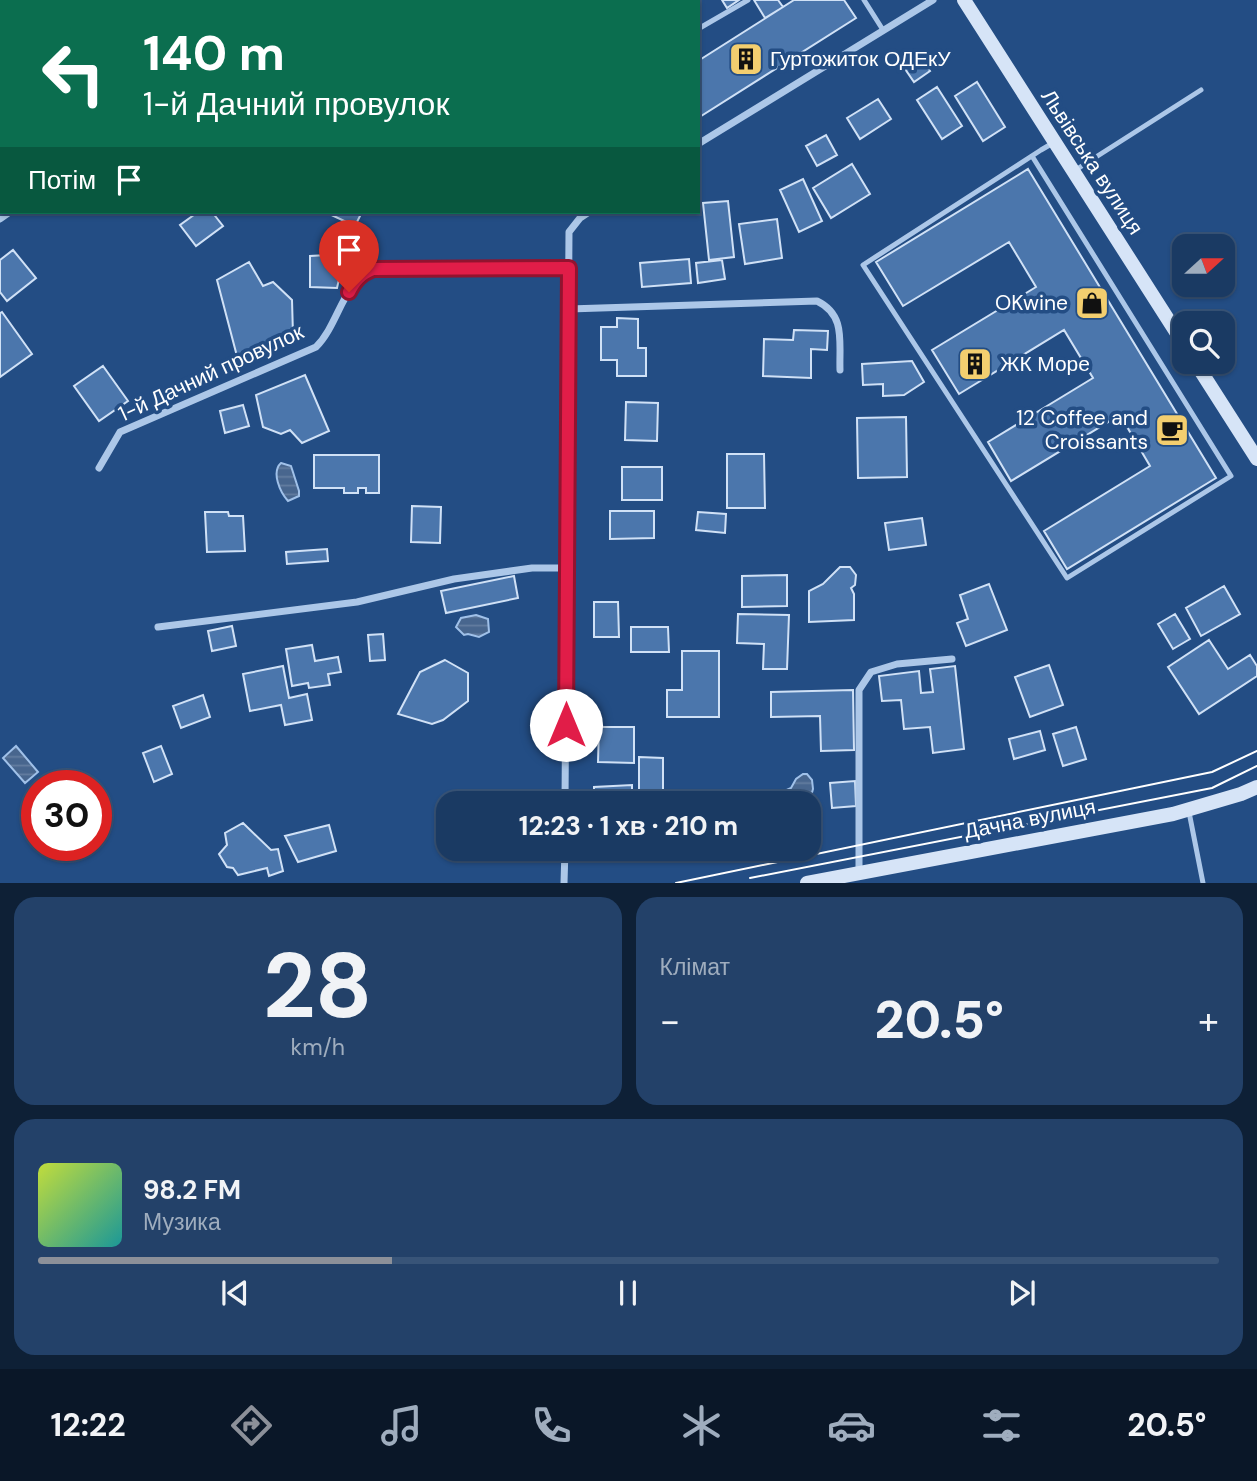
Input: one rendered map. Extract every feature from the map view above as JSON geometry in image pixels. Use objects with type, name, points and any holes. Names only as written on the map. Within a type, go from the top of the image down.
[{"type":"main road","name":"Львівська вулиця","points":[[964,0],[1172,325]]},
{"type":"main road","points":[[1203,374],[1257,458]]},
{"type":"main road","name":"Дачна вулиця","points":[[807,883],[1189,809],[1257,787]]},
{"type":"street","points":[[700,143],[933,0]]},
{"type":"street","points":[[565,791],[569,232],[585,214]]},
{"type":"street","name":"1-й Дачний провулок","points":[[99,468],[120,432],[316,347],[325,338],[354,282],[373,269],[569,268]]},
{"type":"street","points":[[569,309],[817,301],[834,313],[838,321],[840,370]]},
{"type":"street","points":[[158,627],[357,602],[454,579],[532,568],[567,568]]},
{"type":"street","points":[[859,873],[859,690],[871,672],[897,664],[952,659]]},
{"type":"street","points":[[564,883],[565,861]]},
{"type":"lane","points":[[700,28],[748,0]]},
{"type":"lane","points":[[864,0],[883,30]]},
{"type":"lane","points":[[1073,171],[1201,90]]},
{"type":"lane","points":[[1032,156],[1231,476],[1067,578],[863,265],[1032,156],[1055,142]]},
{"type":"lane","points":[[1189,809],[1203,883]]},
{"type":"water","points":[[281,463],[291,466],[299,491],[299,496],[288,501],[282,493],[277,477]]},
{"type":"water","points":[[476,615],[488,619],[489,632],[479,637],[464,635],[456,627],[461,618]]},
{"type":"water","points":[[16,746],[36,770],[21,770],[21,778],[3,758]]},
{"type":"water","points":[[807,774],[812,780],[812,791],[784,791],[791,788],[796,779]]},
{"type":"building","name":"Гуртожиток ОДЕкУ","points":[[722,0],[739,0],[727,8]]},
{"type":"building","name":"Гуртожиток ОДЕкУ","points":[[754,0],[778,0],[783,7],[765,18]]},
{"type":"building","name":"Гуртожиток ОДЕкУ","points":[[794,0],[844,0],[856,18],[700,117],[700,60]]},
{"type":"building","points":[[919,55],[930,71],[914,82],[903,66]]},
{"type":"building","points":[[977,82],[1005,127],[983,141],[955,96]]},
{"type":"building","points":[[937,87],[962,126],[942,139],[917,100]]},
{"type":"building","points":[[878,99],[891,119],[860,139],[847,118]]},
{"type":"building","points":[[826,135],[837,155],[817,166],[806,146]]},
{"type":"building","points":[[852,164],[870,194],[831,218],[813,188]]},
{"type":"building","name":"ЖК Море","points":[[1028,169],[1216,478],[1067,569],[1044,531],[1150,466],[1120,415],[1011,481],[988,442],[1093,378],[1064,330],[959,394],[932,350],[1036,287],[1009,242],[903,306],[876,262]]},
{"type":"building","points":[[803,179],[822,221],[799,232],[780,190]]},
{"type":"building","points":[[728,201],[734,257],[709,260],[703,203]]},
{"type":"building","points":[[195,214],[214,214],[223,226],[196,246],[180,225]]},
{"type":"building","points":[[329,214],[361,214],[355,226]]},
{"type":"building","points":[[777,219],[782,258],[745,264],[739,224]]},
{"type":"building","points":[[13,250],[36,278],[7,301],[0,292],[0,260]]},
{"type":"building","points":[[345,254],[337,288],[310,287],[310,256]]},
{"type":"building","points":[[689,259],[691,283],[642,287],[640,263]]},
{"type":"building","points":[[722,260],[725,279],[698,283],[696,263]]},
{"type":"building","points":[[249,262],[263,286],[273,282],[292,300],[293,335],[238,360],[217,280]]},
{"type":"building","points":[[2,312],[32,354],[0,377],[0,313]]},
{"type":"building","points":[[617,318],[638,319],[638,348],[646,348],[646,376],[617,376],[617,360],[601,360],[601,327],[617,327]]},
{"type":"building","points":[[794,330],[828,331],[827,350],[811,349],[811,378],[763,376],[764,339],[793,340]]},
{"type":"building","points":[[912,361],[924,382],[904,395],[883,396],[883,384],[863,385],[862,364]]},
{"type":"building","points":[[103,366],[128,401],[99,421],[74,386]]},
{"type":"building","points":[[305,375],[329,431],[302,443],[290,430],[281,434],[263,427],[256,395]]},
{"type":"building","points":[[626,402],[658,403],[657,441],[625,440]]},
{"type":"building","points":[[243,405],[249,426],[225,433],[220,411]]},
{"type":"building","points":[[906,417],[907,477],[858,478],[857,418]]},
{"type":"building","points":[[727,454],[764,454],[765,508],[727,508]]},
{"type":"building","points":[[314,455],[379,455],[379,493],[366,493],[366,488],[358,488],[358,493],[344,493],[344,488],[314,488]]},
{"type":"building","points":[[622,467],[662,467],[662,500],[622,500]]},
{"type":"building","points":[[412,506],[441,507],[440,543],[411,542]]},
{"type":"building","points":[[610,511],[654,511],[654,538],[610,539]]},
{"type":"building","points":[[205,512],[228,512],[229,516],[243,516],[245,551],[207,552]]},
{"type":"building","points":[[698,512],[726,514],[725,533],[696,530]]},
{"type":"building","points":[[922,518],[926,545],[889,550],[885,523]]},
{"type":"building","points":[[327,549],[328,561],[287,564],[286,552]]},
{"type":"building","points":[[840,567],[850,567],[856,575],[855,585],[851,588],[854,594],[854,620],[809,622],[809,591],[823,584]]},
{"type":"building","points":[[787,575],[787,606],[742,607],[742,576]]},
{"type":"building","points":[[514,576],[518,598],[446,613],[441,591]]},
{"type":"building","points":[[989,584],[1007,630],[966,646],[957,623],[968,619],[960,595]]},
{"type":"building","points":[[1224,586],[1240,614],[1201,636],[1186,608]]},
{"type":"building","points":[[594,602],[618,602],[619,637],[594,637]]},
{"type":"building","points":[[738,614],[789,615],[787,669],[763,669],[764,644],[737,643]]},
{"type":"building","points":[[1175,614],[1190,639],[1173,649],[1158,624]]},
{"type":"building","points":[[232,626],[236,646],[212,651],[208,631]]},
{"type":"building","points":[[631,627],[668,627],[669,652],[631,652]]},
{"type":"building","points":[[383,634],[385,660],[370,661],[368,635]]},
{"type":"building","points":[[1209,640],[1228,669],[1250,655],[1257,666],[1257,676],[1199,714],[1168,667]]},
{"type":"building","points":[[312,645],[315,661],[338,657],[341,672],[328,674],[330,685],[309,688],[308,683],[292,686],[286,649]]},
{"type":"building","points":[[682,651],[719,651],[719,717],[667,717],[667,690],[682,690]]},
{"type":"building","points":[[445,660],[468,673],[468,701],[443,720],[432,724],[398,714],[420,672]]},
{"type":"building","points":[[1049,665],[1063,705],[1030,717],[1015,677]]},
{"type":"building","points":[[283,666],[289,698],[307,694],[312,720],[285,725],[281,705],[250,711],[243,674]]},
{"type":"building","points":[[955,666],[964,749],[933,753],[930,727],[904,729],[901,700],[882,701],[879,676],[919,671],[921,693],[933,692],[930,669]]},
{"type":"building","points":[[853,690],[854,750],[821,751],[820,716],[771,717],[771,692]]},
{"type":"building","points":[[203,695],[210,717],[181,728],[173,706]]},
{"type":"building","points":[[599,727],[634,727],[634,763],[598,762]]},
{"type":"building","points":[[1076,727],[1086,759],[1063,766],[1053,734]]},
{"type":"building","points":[[1040,731],[1045,750],[1014,759],[1009,739]]},
{"type":"building","points":[[161,746],[172,774],[154,782],[143,753]]},
{"type":"building","points":[[639,757],[663,758],[663,791],[639,791]]},
{"type":"building","points":[[855,781],[856,806],[832,808],[830,783]]},
{"type":"building","points":[[632,785],[632,791],[594,791],[594,787]]},
{"type":"building","points":[[243,823],[271,850],[278,849],[283,871],[269,876],[267,868],[238,875],[233,868],[227,867],[219,854],[227,845],[225,833]]},
{"type":"building","points":[[329,825],[336,851],[298,862],[285,836]]},
{"type":"tram line","points":[[676,883],[1212,772],[1257,751]]},
{"type":"tram line","points":[[750,878],[1212,788],[1257,766]]},
{"type":"place","name":"Гуртожиток ОДЕкУ","points":[[746,59]]},
{"type":"place","name":"OKwine","points":[[1092,303]]},
{"type":"place","name":"ЖК Море","points":[[975,364]]},
{"type":"place","name":"12 Coffee and Croissants","points":[[1172,430]]},
{"type":"route","points":[[349,292],[354,282],[373,269],[569,268],[566,725]]}]
